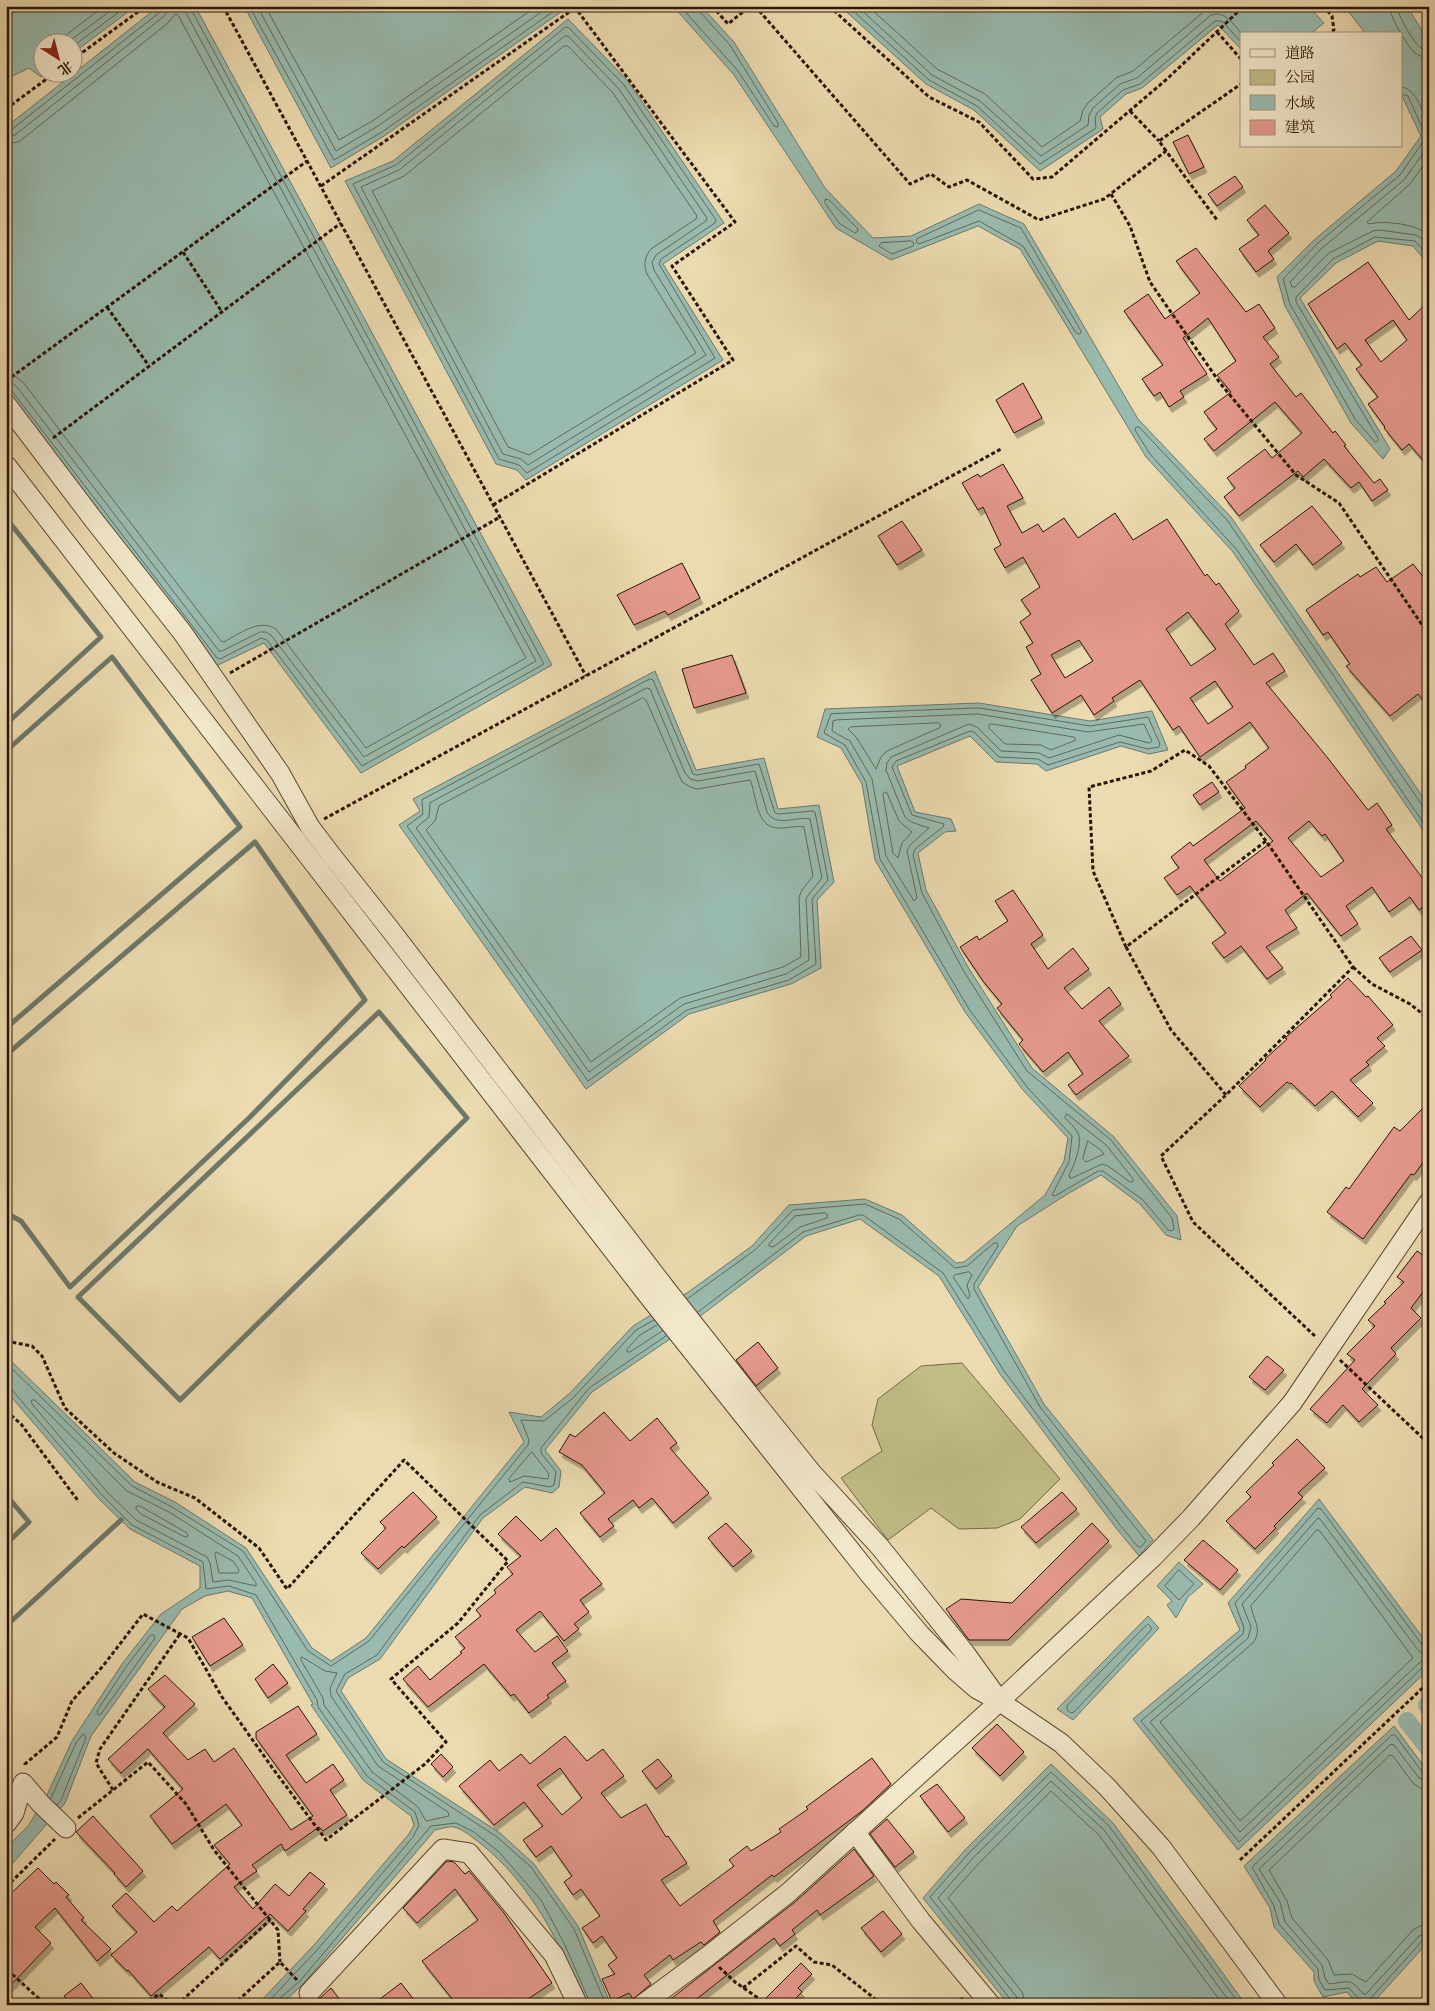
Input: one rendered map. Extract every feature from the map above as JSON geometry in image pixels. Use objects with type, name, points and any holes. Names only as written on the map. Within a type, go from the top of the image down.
[{"type":"street","points":[[6,404],[92,520],[182,632],[280,773],[310,827],[666,1289],[812,1473],[880,1547],[919,1595],[965,1653],[999,1701]]},
{"type":"street","points":[[6,465],[646,1293],[786,1470],[919,1633],[955,1670],[977,1689],[999,1701],[1061,1744],[1106,1787],[1161,1847],[1278,2005]]},
{"type":"street","points":[[642,2005],[788,1893],[999,1701],[1192,1518],[1292,1404],[1429,1202]]},
{"type":"street","points":[[6,1824],[14,1813],[23,1783],[66,1828]]},
{"type":"street","points":[[855,1832],[920,1921],[991,2005]]},
{"type":"street","points":[[309,1994],[443,1849],[469,1853],[554,1955],[578,2005]]},
{"type":"path","points":[[82,53],[146,6]]},
{"type":"path","points":[[223,6],[586,676]]},
{"type":"path","points":[[712,6],[728,24],[750,6]]},
{"type":"path","points":[[755,6],[910,184],[931,174],[949,187],[967,180],[1039,220],[1104,200],[1166,151]]},
{"type":"path","points":[[829,6],[929,97],[979,122],[1033,180],[1052,177],[1167,79],[1244,6]]},
{"type":"path","points":[[1323,6],[1332,16],[1334,30],[1331,32]]},
{"type":"path","points":[[321,186],[575,7],[734,222],[672,266],[733,360],[493,505]]},
{"type":"path","points":[[1216,32],[1240,59]]},
{"type":"path","points":[[6,109],[42,82]]},
{"type":"path","points":[[1159,141],[1240,85]]},
{"type":"path","points":[[1130,111],[1159,141],[1217,220]]},
{"type":"path","points":[[6,381],[307,161]]},
{"type":"path","points":[[1111,194],[1130,226],[1150,282],[1220,383],[1296,475],[1339,503],[1429,635]]},
{"type":"path","points":[[40,448],[341,223]]},
{"type":"path","points":[[183,252],[222,312]]},
{"type":"path","points":[[107,307],[150,366]]},
{"type":"path","points":[[310,827],[1001,449]]},
{"type":"path","points":[[217,681],[500,517]]},
{"type":"path","points":[[1226,1095],[1171,1030],[1126,946],[1093,870],[1089,787],[1151,770],[1186,750],[1209,766],[1266,841],[1354,967],[1372,984],[1410,1004],[1429,1019]]},
{"type":"path","points":[[1126,946],[1266,841]]},
{"type":"path","points":[[1354,967],[1226,1095],[1161,1156],[1193,1222],[1429,1444]]},
{"type":"path","points":[[6,1341],[32,1346],[42,1356],[65,1408],[114,1453],[157,1482],[195,1498],[259,1548],[287,1589],[404,1460],[508,1561],[458,1623],[392,1679],[446,1742],[425,1764],[326,1840],[222,1696],[188,1638],[143,1614],[103,1666],[72,1701],[57,1737],[25,1764],[23,1783]]},
{"type":"path","points":[[6,1411],[21,1424],[79,1502]]},
{"type":"path","points":[[113,1790],[96,1763],[100,1748],[180,1634]]},
{"type":"path","points":[[1240,1860],[1429,1682]]},
{"type":"path","points":[[6,1887],[66,1828],[148,1762],[186,1804],[214,1850],[278,1930],[280,1962],[309,1994]]},
{"type":"path","points":[[144,2005],[159,1994],[176,2005],[270,1920]]},
{"type":"path","points":[[743,1988],[796,1946],[814,1962],[832,1965],[874,1998],[875,2005]]},
{"type":"path","points":[[708,1956],[743,1988],[768,2005]]},
{"type":"path","points":[[234,2005],[280,1962]]},
{"type":"path","points":[[6,1973],[12,1974],[46,2005]]},
{"type":"green space","points":[[962,1363],[1060,1479],[1020,1519],[997,1528],[959,1529],[931,1508],[888,1540],[841,1478],[882,1451],[872,1425],[878,1399],[921,1366]]},
{"type":"water","points":[[6,6],[136,6],[82,46],[82,32],[32,32],[32,70],[29,68],[6,79]]},
{"type":"water","points":[[159,6],[195,6],[552,665],[361,773],[264,643],[216,666],[6,391],[6,127],[63,82],[82,82],[82,67]]},
{"type":"water","points":[[244,6],[568,7],[384,136],[331,168]]},
{"type":"water","points":[[673,6],[701,6],[734,42],[825,188],[873,238],[911,236],[979,204],[1024,224],[1138,419],[1231,517],[1429,806],[1429,839],[1233,552],[1146,457],[1020,249],[978,226],[891,260],[836,228],[734,75]]},
{"type":"water","points":[[840,6],[1308,6],[1324,23],[1313,32],[1240,32],[1240,48],[1218,25],[1142,88],[1126,94],[1100,117],[1103,129],[1040,171],[974,110],[926,84]]},
{"type":"water","points":[[1344,6],[1407,6],[1429,42],[1429,265],[1413,246],[1378,241],[1336,263],[1300,298],[1390,449],[1383,459],[1351,423],[1285,306],[1277,277],[1314,240],[1396,171],[1421,136],[1402,96],[1402,32],[1364,32]]},
{"type":"water","points":[[568,19],[628,81],[724,223],[663,264],[723,360],[526,480],[517,470],[496,464],[345,181],[393,161]]},
{"type":"water","points":[[655,671],[696,770],[764,758],[778,809],[819,805],[834,882],[817,900],[821,968],[791,984],[689,1014],[586,1089],[399,825],[420,811],[413,799]]},
{"type":"water","points":[[979,703],[1090,721],[1152,711],[1168,750],[1149,754],[1121,746],[1046,771],[1037,764],[996,762],[970,736],[897,766],[915,812],[951,819],[956,831],[945,832],[918,853],[926,890],[968,967],[1032,1068],[1114,1137],[1177,1216],[1181,1240],[1166,1235],[1140,1204],[1101,1175],[1017,1226],[978,1287],[1044,1404],[1153,1540],[1139,1556],[1000,1374],[939,1276],[860,1219],[806,1236],[670,1339],[592,1392],[545,1450],[561,1471],[559,1487],[552,1493],[525,1487],[483,1518],[380,1659],[348,1678],[341,1691],[386,1759],[500,1833],[534,1864],[578,1926],[611,2005],[587,2005],[555,1938],[516,1878],[499,1860],[468,1834],[457,1828],[447,1827],[435,1830],[303,1984],[281,2005],[257,2005],[314,1945],[409,1834],[414,1825],[411,1816],[363,1780],[311,1705],[313,1704],[252,1598],[228,1591],[205,1596],[182,1609],[91,1736],[65,1803],[6,1871],[6,1848],[28,1826],[46,1797],[72,1741],[122,1664],[161,1614],[200,1588],[200,1566],[130,1529],[99,1499],[6,1391],[6,1356],[135,1482],[175,1502],[246,1548],[312,1648],[331,1661],[366,1638],[524,1442],[509,1412],[541,1417],[569,1394],[633,1326],[687,1293],[752,1246],[789,1205],[865,1199],[902,1215],[956,1263],[964,1262],[1045,1195],[1064,1161],[1068,1138],[1023,1090],[965,1012],[875,860],[862,784],[841,748],[817,737],[825,709]]},
{"type":"water","points":[[1319,1499],[1429,1646],[1429,1669],[1238,1850],[1133,1719],[1240,1630],[1228,1603]]},
{"type":"water","points":[[1179,1562],[1203,1584],[1188,1597],[1176,1618],[1167,1605],[1172,1601],[1157,1586]]},
{"type":"water","points":[[1148,1616],[1159,1628],[1073,1720],[1057,1709]]},
{"type":"water","points":[[1394,1726],[1429,1773],[1429,1941],[1371,2005],[1358,2005],[1347,1992],[1323,1997],[1314,1981],[1314,1972],[1274,1927],[1270,1908],[1244,1866]]},
{"type":"water","points":[[1051,1764],[1113,1823],[1246,2005],[1009,2005],[923,1898],[965,1850]]},
{"type":"building","points":[[1188,135],[1204,167],[1189,174],[1173,142]]},
{"type":"building","points":[[1235,176],[1243,187],[1217,206],[1208,194]]},
{"type":"building","points":[[1265,205],[1289,233],[1268,251],[1274,259],[1256,272],[1239,249],[1259,235],[1247,220]]},
{"type":"building","points":[[1196,248],[1246,312],[1259,304],[1275,328],[1263,337],[1279,357],[1270,364],[1296,397],[1301,393],[1333,433],[1335,431],[1346,445],[1344,446],[1374,483],[1380,479],[1388,490],[1372,501],[1359,482],[1351,488],[1324,459],[1303,477],[1298,471],[1239,516],[1224,497],[1235,488],[1227,478],[1265,449],[1272,458],[1302,433],[1275,402],[1214,451],[1204,439],[1217,429],[1204,412],[1231,392],[1217,375],[1236,361],[1208,318],[1183,338],[1207,374],[1180,391],[1184,397],[1169,407],[1160,392],[1154,396],[1142,379],[1163,365],[1124,311],[1148,294],[1165,319],[1200,293],[1176,261]]},
{"type":"building","points":[[1368,262],[1409,320],[1429,301],[1429,467],[1409,444],[1402,450],[1384,428],[1368,404],[1378,397],[1356,369],[1362,365],[1345,343],[1337,349],[1308,304]],"holes":[[[1393,320],[1407,340],[1381,362],[1365,340]]]},
{"type":"building","points":[[1023,383],[1042,418],[1014,433],[996,400]]},
{"type":"building","points":[[1003,464],[1023,498],[1007,506],[1022,533],[1038,524],[1043,532],[1064,518],[1078,538],[1115,513],[1133,540],[1167,519],[1205,576],[1207,574],[1216,585],[1219,583],[1239,611],[1225,624],[1254,665],[1273,653],[1285,671],[1266,683],[1368,810],[1377,803],[1392,825],[1386,829],[1429,887],[1429,903],[1419,910],[1410,897],[1389,912],[1372,887],[1346,906],[1358,924],[1341,936],[1307,893],[1285,910],[1297,928],[1266,947],[1283,968],[1267,979],[1241,946],[1224,958],[1212,943],[1226,933],[1190,886],[1177,895],[1164,878],[1179,868],[1171,857],[1190,842],[1193,846],[1245,808],[1226,782],[1269,748],[1250,722],[1200,757],[1179,726],[1173,730],[1140,680],[1112,698],[1114,701],[1094,715],[1081,695],[1052,713],[1031,680],[1041,674],[1026,647],[1033,643],[1020,622],[1031,614],[1021,600],[1040,587],[1023,557],[1005,568],[994,549],[1001,545],[983,507],[978,510],[962,483],[978,474],[980,477]],"holes":[[[1188,612],[1216,649],[1191,666],[1166,629]],[[1079,640],[1093,661],[1065,678],[1051,655]],[[1215,681],[1233,707],[1208,724],[1190,698]],[[1256,821],[1273,841],[1220,881],[1204,860]],[[1309,821],[1322,836],[1325,834],[1344,861],[1321,877],[1288,838]]]},
{"type":"building","points":[[1312,506],[1342,543],[1313,565],[1296,544],[1274,562],[1260,545]]},
{"type":"building","points":[[902,521],[922,550],[897,565],[878,536]]},
{"type":"building","points":[[682,563],[700,598],[668,615],[665,611],[634,625],[617,595]]},
{"type":"building","points":[[1413,564],[1429,584],[1429,707],[1418,694],[1390,716],[1346,666],[1350,664],[1328,632],[1323,635],[1306,610],[1358,574],[1360,577],[1376,567],[1387,582]]},
{"type":"building","points":[[732,655],[746,693],[694,708],[682,669]]},
{"type":"building","points":[[1212,782],[1219,792],[1200,805],[1193,795]]},
{"type":"building","points":[[1013,890],[1043,935],[1031,944],[1048,969],[1073,948],[1089,969],[1064,988],[1082,1009],[1109,987],[1121,1004],[1099,1021],[1129,1056],[1076,1095],[1068,1085],[1083,1074],[1068,1052],[1043,1072],[1019,1044],[1023,1040],[997,1008],[1002,1004],[983,981],[960,947],[977,936],[979,940],[1008,921],[995,901]]},
{"type":"building","points":[[1411,936],[1422,950],[1390,972],[1379,958]]},
{"type":"building","points":[[1348,978],[1366,997],[1368,996],[1393,1025],[1377,1038],[1385,1046],[1366,1062],[1369,1065],[1350,1080],[1373,1103],[1358,1117],[1332,1091],[1315,1106],[1291,1083],[1287,1082],[1260,1107],[1239,1086],[1287,1039],[1285,1038],[1332,997],[1330,995]]},
{"type":"building","points":[[1429,1102],[1429,1154],[1414,1175],[1411,1174],[1363,1239],[1327,1212],[1346,1187],[1349,1189],[1394,1127],[1400,1131]]},
{"type":"building","points":[[1417,1251],[1429,1259],[1429,1284],[1411,1308],[1421,1318],[1391,1348],[1396,1354],[1362,1389],[1378,1405],[1359,1422],[1343,1405],[1327,1423],[1310,1409],[1355,1360],[1347,1354],[1375,1326],[1368,1320],[1404,1282],[1397,1277]]},
{"type":"building","points":[[758,1342],[778,1368],[756,1386],[736,1360]]},
{"type":"building","points":[[1267,1356],[1284,1370],[1265,1390],[1249,1377]]},
{"type":"building","points":[[604,1412],[630,1441],[657,1418],[677,1443],[670,1448],[709,1493],[673,1523],[652,1498],[639,1508],[633,1500],[608,1519],[614,1526],[600,1537],[580,1513],[605,1493],[582,1465],[559,1452],[570,1434],[575,1437]]},
{"type":"building","points":[[1297,1439],[1325,1468],[1298,1493],[1303,1497],[1274,1526],[1276,1528],[1255,1549],[1226,1521],[1251,1497],[1246,1492]]},
{"type":"building","points":[[413,1492],[437,1517],[378,1569],[361,1553],[386,1528],[380,1522]]},
{"type":"building","points":[[1062,1492],[1077,1509],[1036,1543],[1021,1527]]},
{"type":"building","points":[[516,1516],[541,1541],[556,1528],[602,1584],[580,1600],[589,1612],[574,1624],[579,1629],[564,1641],[540,1611],[516,1630],[535,1652],[557,1636],[568,1651],[552,1663],[566,1681],[547,1695],[549,1698],[529,1713],[514,1694],[511,1696],[484,1664],[428,1707],[403,1679],[418,1666],[430,1680],[462,1653],[460,1652],[465,1648],[455,1637],[481,1616],[476,1610],[496,1593],[494,1590],[513,1574],[507,1567],[521,1556],[498,1534]]},
{"type":"building","points":[[726,1523],[752,1551],[733,1567],[708,1538]]},
{"type":"building","points":[[1092,1523],[1109,1541],[1008,1640],[969,1640],[946,1609],[961,1599],[1012,1603]]},
{"type":"building","points":[[1203,1540],[1238,1570],[1220,1590],[1184,1560]]},
{"type":"building","points":[[224,1618],[243,1645],[210,1666],[192,1637]]},
{"type":"building","points":[[273,1664],[288,1683],[268,1698],[255,1679]]},
{"type":"building","points":[[165,1675],[195,1704],[163,1733],[188,1760],[205,1749],[214,1762],[234,1748],[291,1830],[313,1816],[256,1738],[256,1732],[298,1706],[317,1734],[286,1755],[306,1783],[333,1764],[344,1780],[330,1790],[347,1815],[323,1831],[319,1827],[285,1851],[281,1844],[252,1865],[257,1871],[234,1887],[253,1909],[275,1884],[289,1896],[310,1872],[325,1884],[303,1909],[306,1911],[288,1931],[270,1914],[220,1959],[209,1947],[151,1996],[128,1970],[111,1955],[137,1932],[112,1906],[126,1893],[154,1922],[172,1906],[177,1911],[230,1864],[214,1845],[242,1825],[226,1804],[172,1844],[150,1816],[183,1789],[148,1749],[121,1773],[108,1759],[165,1707],[148,1689]]},
{"type":"building","points":[[997,1724],[1024,1752],[1000,1776],[972,1748]]},
{"type":"building","points":[[565,1736],[587,1761],[603,1749],[624,1776],[601,1793],[621,1818],[646,1804],[666,1837],[668,1836],[687,1863],[661,1880],[680,1906],[734,1866],[729,1860],[747,1846],[751,1851],[781,1832],[779,1829],[808,1809],[806,1807],[872,1758],[891,1784],[862,1811],[774,1877],[772,1875],[713,1921],[720,1932],[704,1945],[701,1942],[673,1960],[670,1955],[644,1975],[651,1984],[633,1999],[629,1993],[612,2001],[602,1979],[615,1974],[608,1965],[617,1958],[602,1936],[593,1943],[582,1928],[600,1916],[581,1889],[573,1895],[564,1882],[572,1876],[551,1846],[536,1857],[523,1840],[543,1826],[524,1802],[494,1825],[459,1786],[490,1760],[499,1771],[521,1754],[530,1764]],"holes":[[[560,1768],[582,1798],[562,1815],[537,1785]]]},
{"type":"building","points":[[441,1754],[453,1767],[443,1777],[431,1764]]},
{"type":"building","points":[[658,1759],[672,1776],[656,1789],[642,1771]]},
{"type":"building","points":[[937,1784],[965,1818],[948,1832],[920,1796]]},
{"type":"building","points":[[93,1816],[143,1871],[126,1887],[76,1832]]},
{"type":"building","points":[[887,1819],[914,1852],[895,1867],[870,1834]]},
{"type":"building","points":[[854,1849],[874,1876],[820,1915],[817,1910],[792,1930],[795,1934],[780,1946],[774,1938],[689,2005],[663,2005],[795,1902]]},
{"type":"building","points":[[447,1861],[454,1862],[465,1874],[469,1871],[504,1913],[552,1983],[528,1999],[532,2005],[457,2005],[422,1961],[478,1920],[455,1889],[417,1923],[403,1908]]},
{"type":"building","points":[[38,1868],[54,1884],[56,1882],[69,1895],[66,1897],[84,1918],[81,1920],[111,1949],[97,1961],[55,1908],[35,1927],[51,1943],[6,1990],[6,1898]]},
{"type":"building","points":[[883,1911],[902,1934],[881,1952],[861,1928]]},
{"type":"building","points":[[801,1963],[812,1974],[798,1988],[802,1992],[789,2005],[759,2005]]},
{"type":"building","points":[[81,1983],[98,2005],[71,2005],[64,1996]]},
{"type":"building","points":[[401,1983],[418,2005],[372,2005]]},
{"type":"building","points":[[331,1988],[344,2005],[309,2005],[317,2001]]},
{"type":"waterway","points":[[6,518],[101,637],[6,724]]},
{"type":"waterway","points":[[6,751],[112,657],[240,827],[6,1028]]},
{"type":"waterway","points":[[6,1055],[255,842],[365,1000],[250,1117],[70,1287],[21,1221],[6,1213]]},
{"type":"waterway","points":[[379,1012],[467,1118],[180,1400],[78,1297],[379,1012]]},
{"type":"waterway","points":[[6,1495],[29,1522],[6,1544]]},
{"type":"waterway","points":[[6,1626],[121,1520]]},
{"type":"waterway","points":[[1407,1721],[1429,1749]]}]
